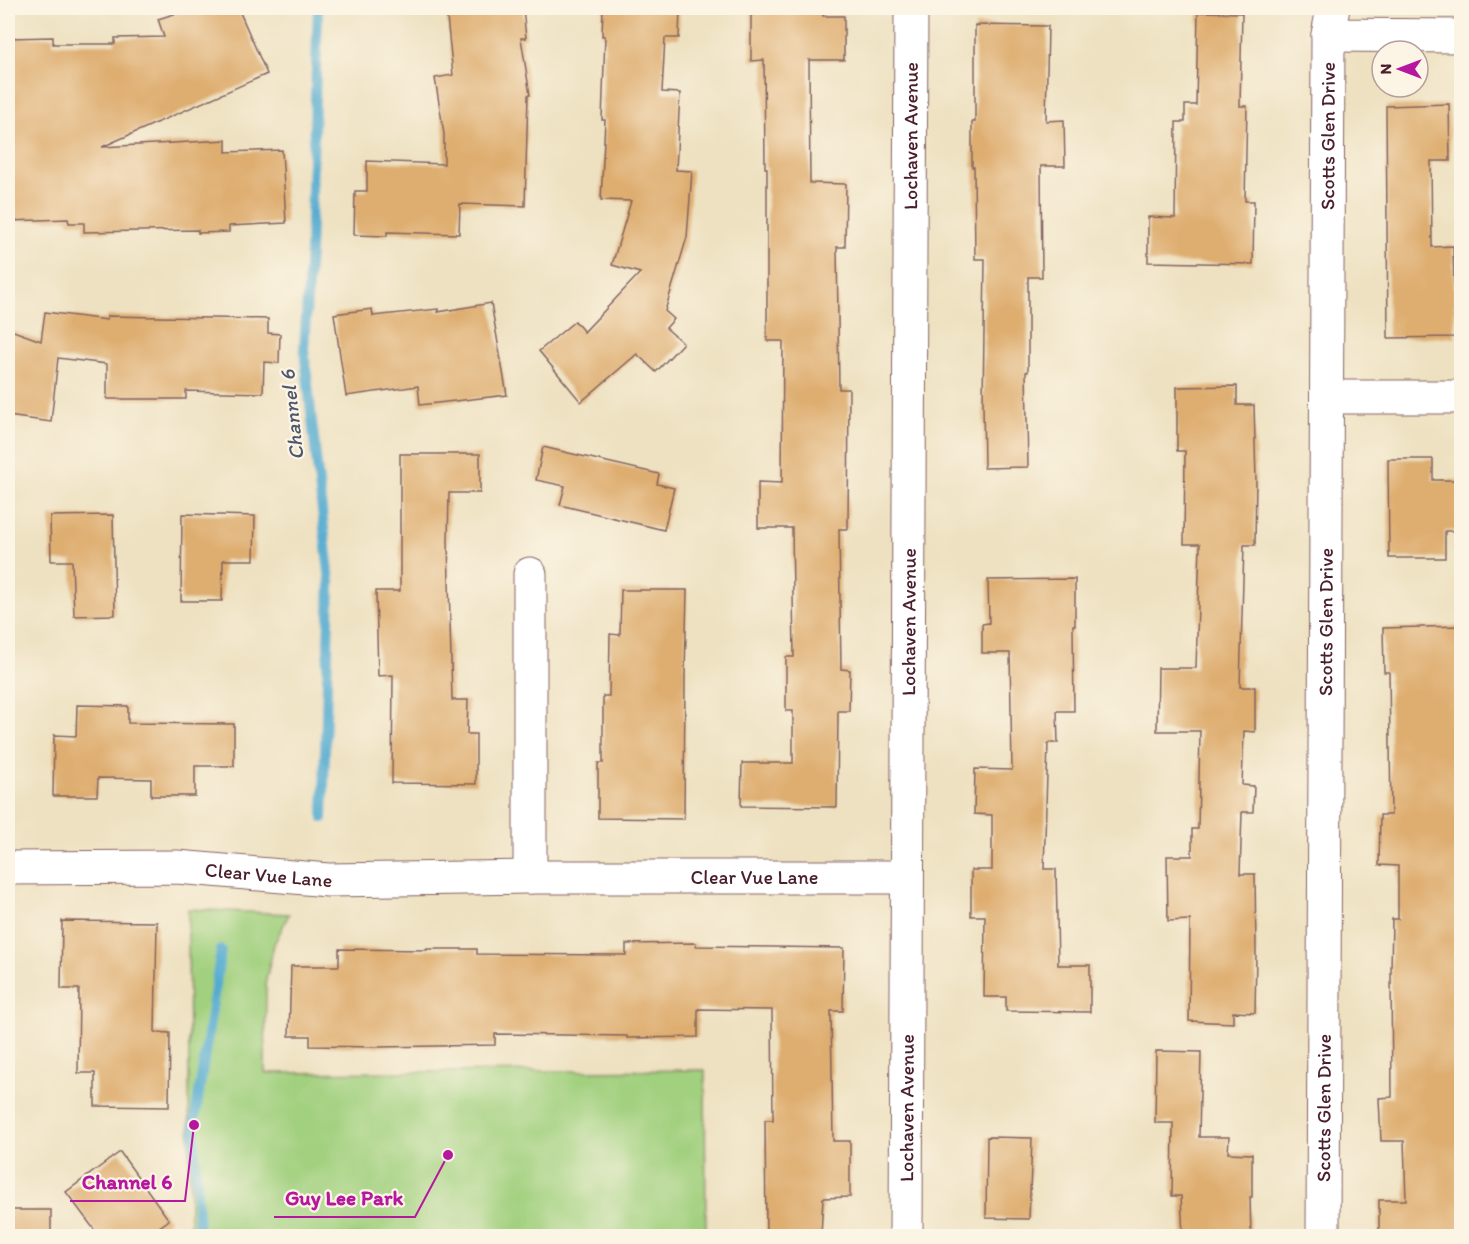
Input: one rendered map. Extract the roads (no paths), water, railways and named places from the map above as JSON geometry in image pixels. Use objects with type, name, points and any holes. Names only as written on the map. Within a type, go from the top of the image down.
[{"type":"street","name":"Lochaven Avenue","points":[[906,1236],[911,8]]},
{"type":"street","points":[[1330,22],[1461,36]]},
{"type":"street","name":"Scotts Glen Drive","points":[[1323,1236],[1330,22]]},
{"type":"street","points":[[1327,397],[1461,397]]},
{"type":"street","points":[[530,574],[530,877]]},
{"type":"street","name":"Clear Vue Lane","points":[[8,868],[177,867],[328,880],[530,877],[906,877]]},
{"type":"waterway","name":"Channel 6","points":[[318,8],[310,251],[304,349],[330,582],[323,818]]},
{"type":"waterway","name":"Channel 6","points":[[199,1236],[194,1125],[221,950]]},
{"type":"place","name":"Channel 6","points":[[194,1125]]},
{"type":"place","name":"Guy Lee Park","points":[[448,1155]]}]
